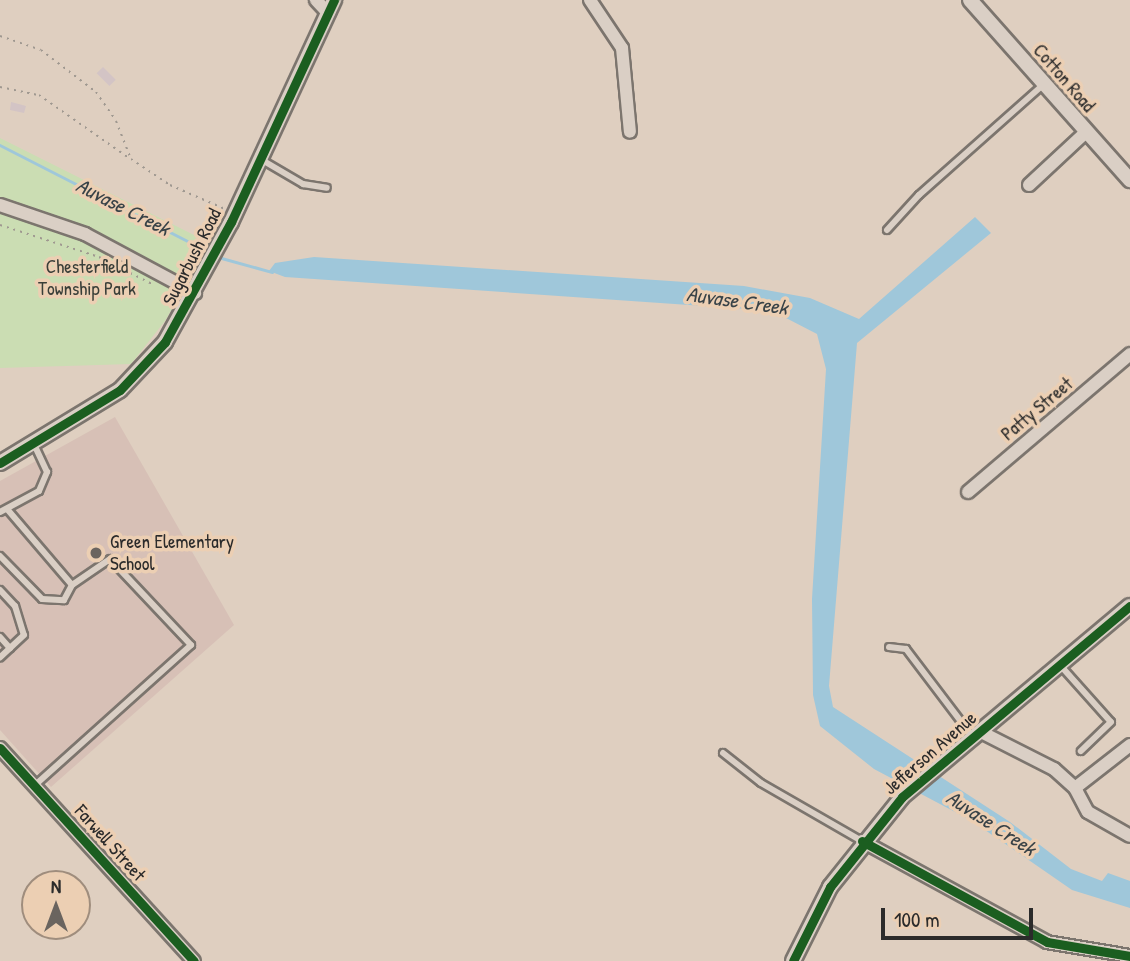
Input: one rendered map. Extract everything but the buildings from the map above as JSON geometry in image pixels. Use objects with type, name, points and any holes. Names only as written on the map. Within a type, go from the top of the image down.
[{"type":"street","points":[[316,0],[331,6]]},
{"type":"street","points":[[590,0],[622,48],[630,132]]},
{"type":"street","name":"Cotton Road","points":[[970,0],[1130,180]]},
{"type":"street","name":"Sugarbush Road","points":[[0,463],[120,390],[146,367],[195,293],[331,6]]},
{"type":"street","points":[[1029,184],[1086,132]]},
{"type":"street","points":[[0,205],[85,234],[195,293]]},
{"type":"street","name":"Patty Street","points":[[968,492],[1130,354]]},
{"type":"street","name":"Jefferson Avenue","points":[[793,961],[812,916],[862,841],[902,797],[1130,606]]},
{"type":"street","points":[[977,735],[1054,769],[1075,788],[1088,812],[1130,836]]},
{"type":"street","points":[[1075,788],[1130,745]]},
{"type":"street","name":"Farwell Street","points":[[0,748],[194,961]]},
{"type":"street","points":[[862,841],[1048,942],[1130,956]]},
{"type":"lane","points":[[887,230],[919,195],[1044,85]]},
{"type":"lane","points":[[260,159],[303,184],[327,188]]},
{"type":"lane","points":[[34,444],[47,472],[39,491],[4,511],[72,585]]},
{"type":"lane","points":[[0,556],[42,599],[64,600],[72,585],[110,559],[191,645],[34,786]]},
{"type":"lane","points":[[0,590],[15,606],[24,635],[0,657]]},
{"type":"lane","points":[[0,636],[10,648]]},
{"type":"lane","points":[[889,647],[906,649],[977,735]]},
{"type":"lane","points":[[1060,665],[1111,722],[1081,751]]},
{"type":"lane","points":[[723,753],[761,783],[862,841]]},
{"type":"path","points":[[0,36],[41,50],[96,92],[116,121],[131,159]]},
{"type":"path","points":[[0,87],[39,95],[170,185],[235,213]]},
{"type":"path","points":[[0,225],[99,257],[164,290]]},
{"type":"shaded area","name":"Green Elementary School","points":[[115,417],[234,625],[51,787],[0,730],[0,481]]},
{"type":"green space","name":"Chesterfield Township Park","points":[[0,138],[210,243],[165,321],[131,364],[0,368]]},
{"type":"water","points":[[975,217],[991,233],[857,343],[829,686],[833,707],[1010,822],[1071,869],[1102,881],[1108,873],[1130,881],[1130,908],[1072,890],[972,821],[874,769],[820,726],[813,695],[812,599],[826,369],[817,334],[786,318],[747,309],[285,277],[269,271],[275,263],[314,257],[744,286],[810,298],[859,319]]},
{"type":"waterway","name":"Auvase Creek","points":[[0,145],[209,252]]},
{"type":"waterway","name":"Auvase Creek","points":[[218,257],[272,272]]},
{"type":"cycle path","points":[[0,463],[120,390],[165,342],[231,222],[334,0]]},
{"type":"cycle path","points":[[793,961],[830,887],[902,797],[1130,606]]},
{"type":"cycle path","points":[[0,748],[194,961]]},
{"type":"cycle path","points":[[862,841],[1047,942],[1130,956]]},
{"type":"place","name":"Green Elementary School","points":[[96,553]]}]
